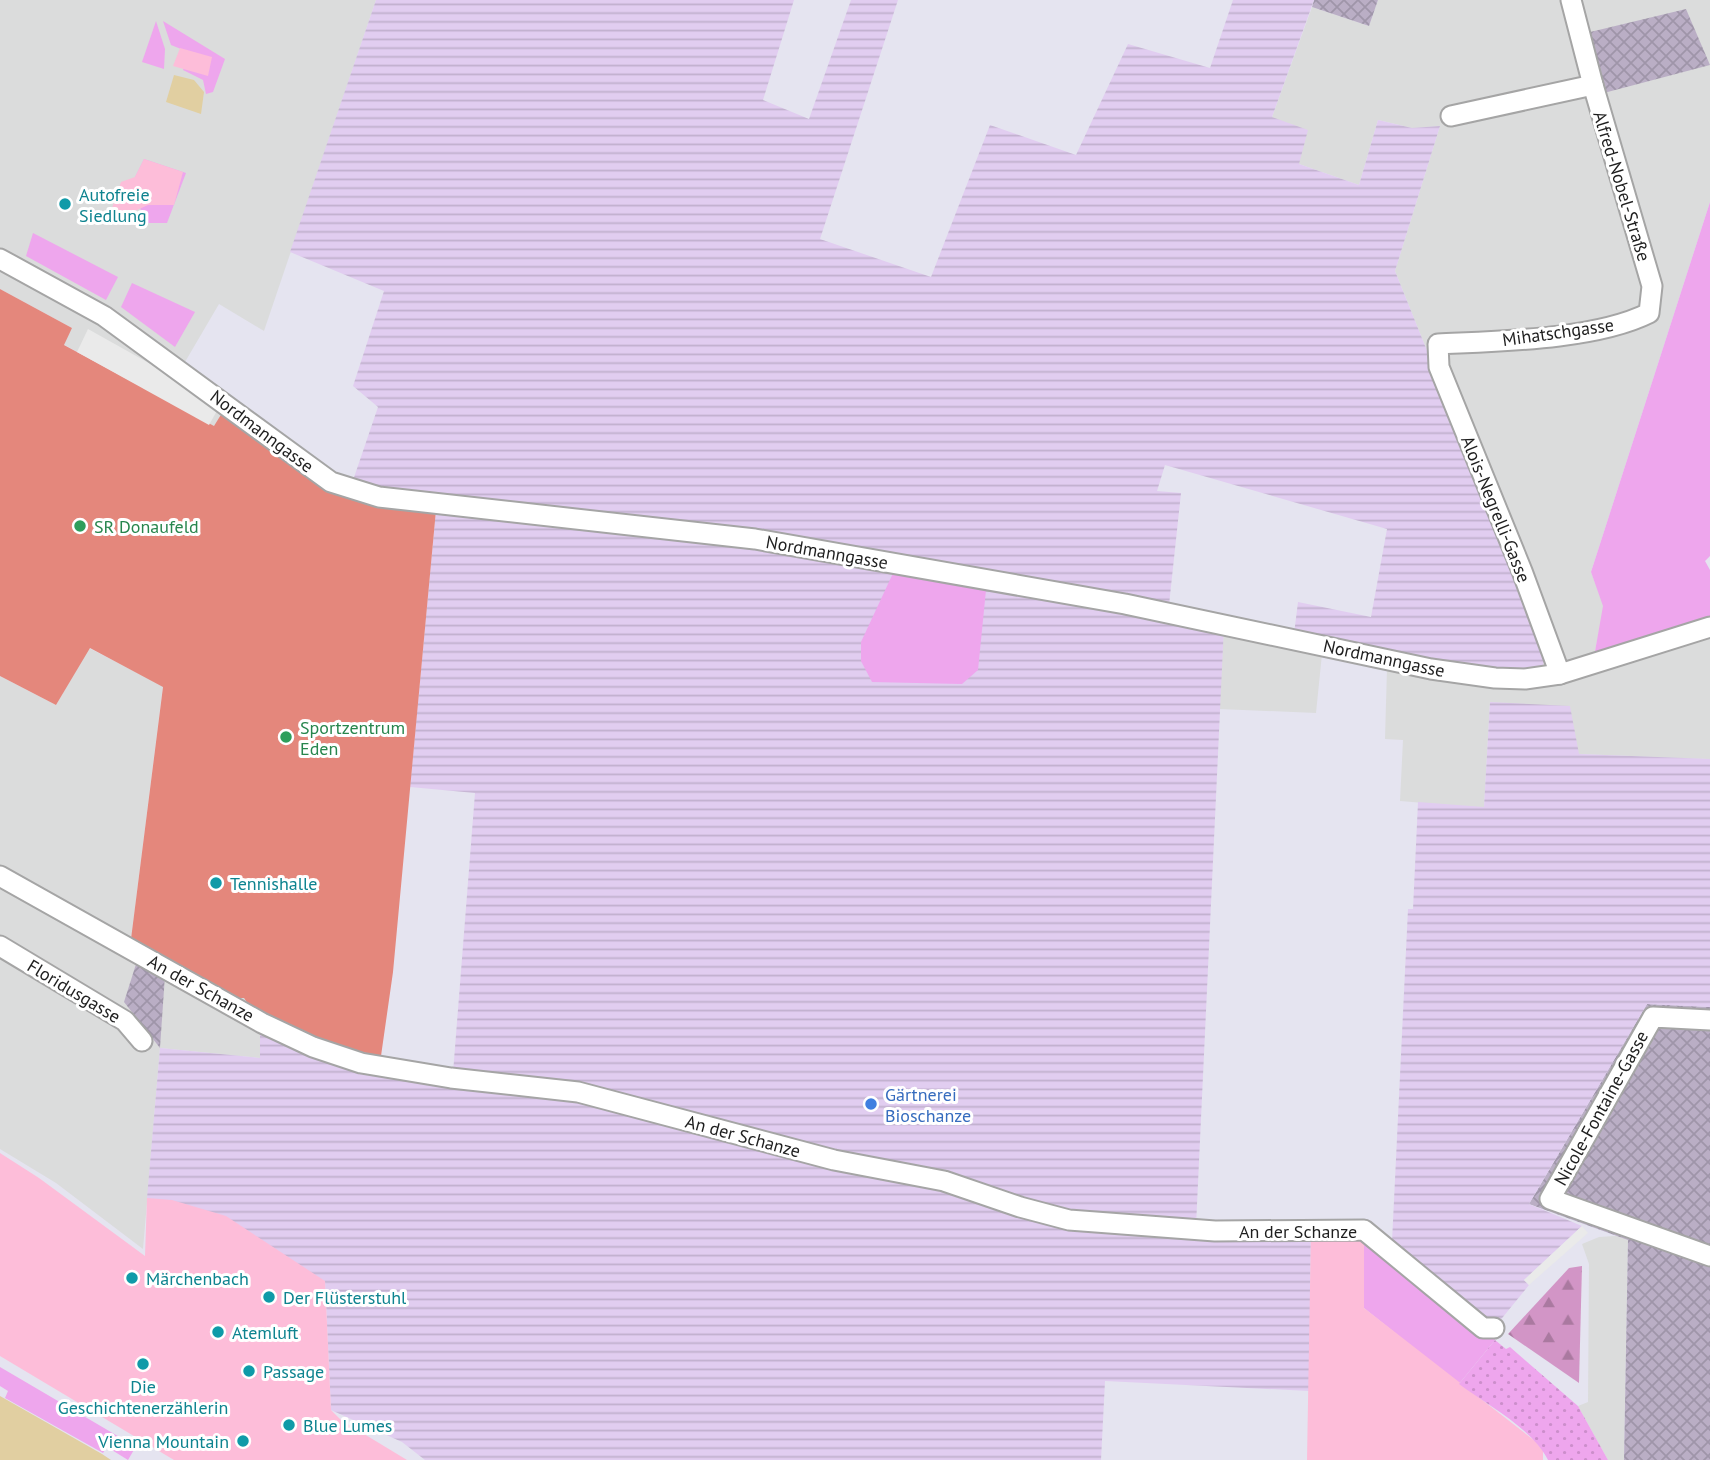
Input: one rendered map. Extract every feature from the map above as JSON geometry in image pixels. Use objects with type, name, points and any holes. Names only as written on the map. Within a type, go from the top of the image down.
[{"type":"street","name":"Alfred-Nobel-Straße","points":[[1571,0],[1592,85],[1652,286]]},
{"type":"street","points":[[1451,116],[1592,85]]},
{"type":"street","name":"Nordmanngasse","points":[[0,259],[104,316],[331,482],[350,490],[410,502],[613,521],[755,539],[1137,606],[1463,675],[1525,679],[1560,674],[1710,627]]},
{"type":"street","name":"Mihatschgasse","points":[[1438,344],[1534,339],[1630,322],[1649,313],[1652,286]]},
{"type":"street","name":"Alois-Negrelli-Gasse","points":[[1438,344],[1439,367],[1522,571],[1560,674]]},
{"type":"street","name":"An der Schanze","points":[[0,876],[262,1023],[313,1047],[361,1063],[450,1078],[578,1092],[821,1156],[944,1181],[1020,1207],[1069,1220],[1215,1231],[1363,1230],[1483,1328],[1494,1328]]},
{"type":"street","name":"Floridusgasse","points":[[0,946],[125,1021],[142,1041]]},
{"type":"street","name":"Nicole-Fontaine-Gasse","points":[[1710,1020],[1653,1017],[1550,1199],[1710,1256]]},
{"type":"shaded area","points":[[0,0],[376,0],[264,331],[219,304],[185,362],[222,413],[214,427],[63,344],[72,328],[0,289]]},
{"type":"shaded area","points":[[376,0],[794,0],[763,100],[809,119],[851,0],[898,0],[820,239],[931,277],[990,125],[1076,155],[1128,44],[1210,68],[1233,0],[1314,0],[1272,117],[1308,130],[1299,164],[1359,185],[1378,120],[1412,128],[1440,126],[1395,271],[1540,632],[1546,654],[1543,665],[1534,671],[1489,673],[1294,634],[1298,602],[1371,617],[1387,529],[1165,465],[1157,491],[1181,493],[1169,605],[1224,625],[1196,1226],[1311,1230],[1309,1391],[1105,1381],[1101,1460],[425,1460],[402,1442],[331,1410],[325,1281],[147,1198],[160,1048],[260,1058],[260,1031],[453,1073],[475,793],[410,787],[436,510],[348,495],[378,407],[353,386],[384,291],[290,252]]},
{"type":"shaded area","points":[[1314,0],[1378,0],[1369,26],[1312,7]]},
{"type":"shaded area","points":[[1378,0],[1710,0],[1710,202],[1591,572],[1604,606],[1594,656],[1710,619],[1710,759],[1578,754],[1490,702],[1484,808],[1400,801],[1403,740],[1385,739],[1387,668],[1540,632],[1395,271],[1440,126],[1412,128],[1378,120],[1359,185],[1299,164],[1272,117],[1312,7],[1369,26]]},
{"type":"shaded area","points":[[1686,9],[1710,65],[1600,94],[1586,33]]},
{"type":"shaded area","points":[[156,21],[165,49],[164,69],[142,62]]},
{"type":"shaded area","points":[[163,21],[225,59],[213,92],[206,94],[203,80],[183,70],[191,53],[171,45]]},
{"type":"shaded area","points":[[180,48],[212,57],[208,76],[173,66]]},
{"type":"shaded area","points":[[174,75],[194,80],[204,92],[201,114],[166,102]]},
{"type":"shaded area","points":[[144,159],[186,173],[167,223],[143,223],[135,177]]},
{"type":"shaded area","points":[[144,159],[183,172],[174,205],[148,205],[126,215],[112,208],[121,182],[135,177]]},
{"type":"shaded area","points":[[1710,202],[1710,556],[1705,561],[1710,570],[1710,619],[1594,657],[1603,606],[1591,572]]},
{"type":"shaded area","points":[[33,233],[118,277],[106,300],[26,256]]},
{"type":"shaded area","points":[[132,283],[195,312],[175,347],[121,307]]},
{"type":"shaded area","name":"Sportzentrum Eden","points":[[0,289],[72,328],[64,345],[214,426],[222,413],[329,490],[436,510],[393,972],[381,1056],[347,1049],[287,1029],[254,1010],[244,998],[233,998],[131,939],[163,687],[90,648],[56,705],[0,676]]},
{"type":"shaded area","points":[[88,329],[163,371],[218,409],[209,425],[77,352]]},
{"type":"shaded area","points":[[895,569],[987,580],[978,670],[962,684],[872,682],[861,661],[861,642]]},
{"type":"shaded area","points":[[1224,625],[1322,654],[1316,713],[1219,709]]},
{"type":"shaded area","points":[[89,648],[163,686],[131,939],[244,998],[283,1028],[260,1058],[160,1048],[143,1249],[56,1183],[0,1149],[0,676],[56,705]]},
{"type":"shaded area","points":[[1490,702],[1570,706],[1579,754],[1710,759],[1710,1007],[1647,1004],[1529,1204],[1582,1226],[1524,1280],[1529,1285],[1494,1328],[1392,1242],[1408,909],[1413,909],[1418,802],[1484,807]]},
{"type":"shaded area","points":[[137,961],[165,975],[160,1048],[124,1002]]},
{"type":"shaded area","points":[[1647,1004],[1710,1007],[1710,1460],[1624,1460],[1628,1240],[1529,1204]]},
{"type":"shaded area","points":[[0,1153],[39,1178],[145,1256],[147,1198],[172,1200],[226,1216],[325,1281],[331,1410],[341,1420],[407,1460],[174,1460],[0,1356]]},
{"type":"shaded area","points":[[1582,1226],[1588,1233],[1529,1285],[1524,1280]]},
{"type":"shaded area","points":[[1311,1230],[1364,1230],[1364,1308],[1535,1441],[1543,1451],[1543,1460],[1307,1460]]},
{"type":"shaded area","points":[[1364,1230],[1494,1328],[1495,1340],[1459,1384],[1364,1308]]},
{"type":"shaded area","points":[[1647,1234],[1628,1240],[1624,1460],[1608,1460],[1578,1406],[1588,1402],[1589,1264],[1582,1244],[1599,1237]]},
{"type":"shaded area","points":[[1495,1340],[1506,1349],[1510,1347],[1578,1406],[1608,1460],[1548,1460],[1541,1448],[1520,1427],[1459,1384]]},
{"type":"shaded area","points":[[0,1367],[133,1445],[135,1448],[128,1460],[107,1447],[103,1453],[5,1398],[8,1391],[0,1386]]},
{"type":"shaded area","points":[[0,1396],[102,1454],[111,1460],[0,1460]]},
{"type":"green space","points":[[1582,1266],[1579,1383],[1508,1334],[1569,1268]]},
{"type":"place","name":"Autofreie Siedlung","points":[[65,204]]},
{"type":"place","name":"SR Donaufeld","points":[[80,526]]},
{"type":"place","name":"Sportzentrum Eden","points":[[286,737]]},
{"type":"place","name":"Tennishalle","points":[[216,883]]},
{"type":"place","name":"Gärtnerei Bioschanze","points":[[871,1104]]},
{"type":"place","name":"Märchenbach","points":[[132,1278]]},
{"type":"place","name":"Der Flüsterstuhl","points":[[269,1297]]},
{"type":"place","name":"Atemluft","points":[[218,1332]]},
{"type":"place","name":"Die Geschichtenerzählerin","points":[[143,1364]]},
{"type":"place","name":"Passage","points":[[249,1371]]},
{"type":"place","name":"Blue Lumes","points":[[289,1425]]},
{"type":"place","name":"Vienna Mountain","points":[[243,1441]]}]
